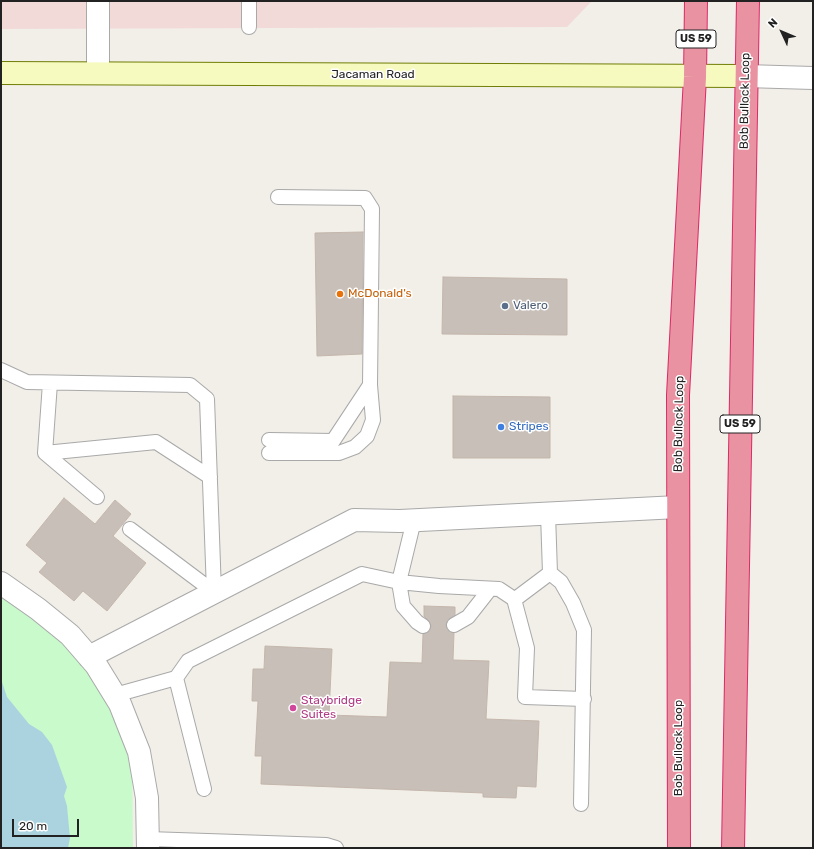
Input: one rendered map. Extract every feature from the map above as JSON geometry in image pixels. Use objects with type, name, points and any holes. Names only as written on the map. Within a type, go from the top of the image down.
[{"type":"highway","name":"Bob Bullock Loop","points":[[679,848],[678,395],[695,77],[696,1]]},
{"type":"highway","name":"Bob Bullock Loop","points":[[733,848],[745,76],[748,1]]},
{"type":"main road","name":"Jacaman Road","points":[[1,73],[695,77],[745,76]]},
{"type":"street","points":[[98,1],[98,73]]},
{"type":"street","points":[[745,76],[813,78]]},
{"type":"street","points":[[89,657],[354,520],[414,520],[678,507]]},
{"type":"street","points":[[1,583],[38,609],[70,635],[96,665],[114,695],[139,752],[147,798],[148,843]]},
{"type":"lane","points":[[248,1],[249,27]]},
{"type":"lane","points":[[278,196],[365,198],[372,209],[370,385],[374,420],[367,436],[355,447],[339,453],[269,446],[333,440],[370,385]]},
{"type":"lane","points":[[1,370],[27,382],[190,385],[207,398],[214,592]]},
{"type":"lane","points":[[45,453],[50,383]]},
{"type":"lane","points":[[45,453],[156,442],[210,476]]},
{"type":"lane","points":[[45,453],[97,497]]},
{"type":"lane","points":[[548,514],[550,574]]},
{"type":"lane","points":[[414,520],[399,582],[403,606],[423,626]]},
{"type":"lane","points":[[130,529],[214,592]]},
{"type":"lane","points":[[114,695],[176,678],[188,661],[362,574],[399,582],[499,589],[514,600],[527,648],[525,698],[584,699]]},
{"type":"lane","points":[[514,600],[550,574]]},
{"type":"lane","points":[[550,574],[561,582],[573,603],[584,630],[581,804]]},
{"type":"lane","points":[[454,626],[468,617],[490,589]]},
{"type":"lane","points":[[176,678],[204,789]]},
{"type":"lane","points":[[148,843],[326,845],[336,848]]},
{"type":"shaded area","points":[[1,1],[592,1],[567,27],[1,29]]},
{"type":"green space","points":[[1,590],[63,639],[93,673],[132,754],[133,848],[1,848]]},
{"type":"water","points":[[1,679],[7,697],[29,724],[42,732],[52,745],[67,787],[64,796],[67,806],[70,838],[68,848],[1,848]]},
{"type":"building","name":"McDonald's","points":[[363,232],[362,354],[317,356],[315,233]]},
{"type":"building","name":"Valero","points":[[443,277],[567,279],[567,335],[442,334]]},
{"type":"building","name":"Stripes","points":[[453,396],[550,397],[550,458],[453,458]]},
{"type":"building","points":[[64,498],[95,524],[115,500],[131,514],[113,536],[146,563],[107,611],[83,591],[74,601],[39,572],[47,563],[26,545]]},
{"type":"building","name":"Staybridge Suites","points":[[424,606],[455,607],[455,615],[447,620],[446,625],[447,630],[454,633],[453,660],[489,661],[486,719],[539,721],[536,787],[517,786],[516,798],[483,797],[483,793],[261,784],[262,756],[255,756],[258,701],[252,701],[253,669],[264,669],[265,646],[332,649],[329,715],[387,717],[390,662],[422,663],[423,634],[430,631],[431,626],[430,622],[424,616]]},
{"type":"place","name":"McDonald's","points":[[340,294]]},
{"type":"place","name":"Valero","points":[[505,306]]},
{"type":"place","name":"Stripes","points":[[501,427]]},
{"type":"place","name":"Staybridge Suites","points":[[293,708]]}]
